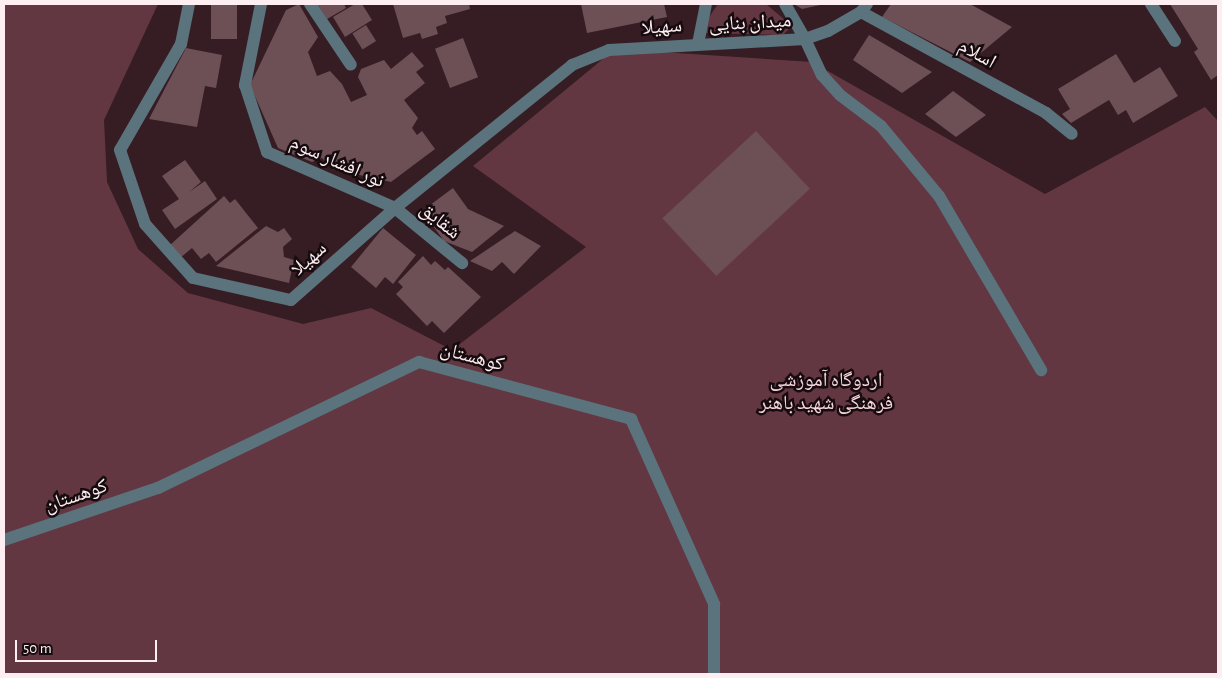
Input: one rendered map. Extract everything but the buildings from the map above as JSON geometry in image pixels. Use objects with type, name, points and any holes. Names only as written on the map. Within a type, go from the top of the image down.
[{"type":"street","name":"سهیلا","points":[[189,4],[180,44],[120,150],[144,224],[193,278],[291,300],[394,208],[572,65],[609,50],[698,44]]},
{"type":"street","name":"نور افشار سوم","points":[[262,4],[245,85],[267,152],[394,208]]},
{"type":"street","points":[[310,4],[350,65]]},
{"type":"street","name":"میدان بنایی","points":[[706,4],[698,44],[751,44],[805,38],[785,4]]},
{"type":"street","points":[[1151,4],[1175,41]]},
{"type":"street","points":[[864,8],[828,31],[805,38],[822,75],[840,95],[880,126],[939,196],[1042,370]]},
{"type":"street","name":"اسلام","points":[[864,8],[1046,113],[1072,134]]},
{"type":"street","name":"شقایق","points":[[394,208],[462,263]]},
{"type":"street","name":"کوهستان","points":[[4,540],[158,488],[420,362],[631,419],[714,604],[714,674]]},
{"type":"green space","name":"اردوگاه آموزشی فرهنگی شهید باهنر","points":[[4,4],[158,4],[104,120],[107,182],[138,249],[188,293],[303,324],[371,308],[452,350],[586,247],[473,166],[615,49],[812,62],[1045,194],[1205,107],[1218,121],[1218,674],[4,674]]},
{"type":"green space","points":[[718,4],[766,4],[792,26],[783,35],[705,33],[707,20]]}]
